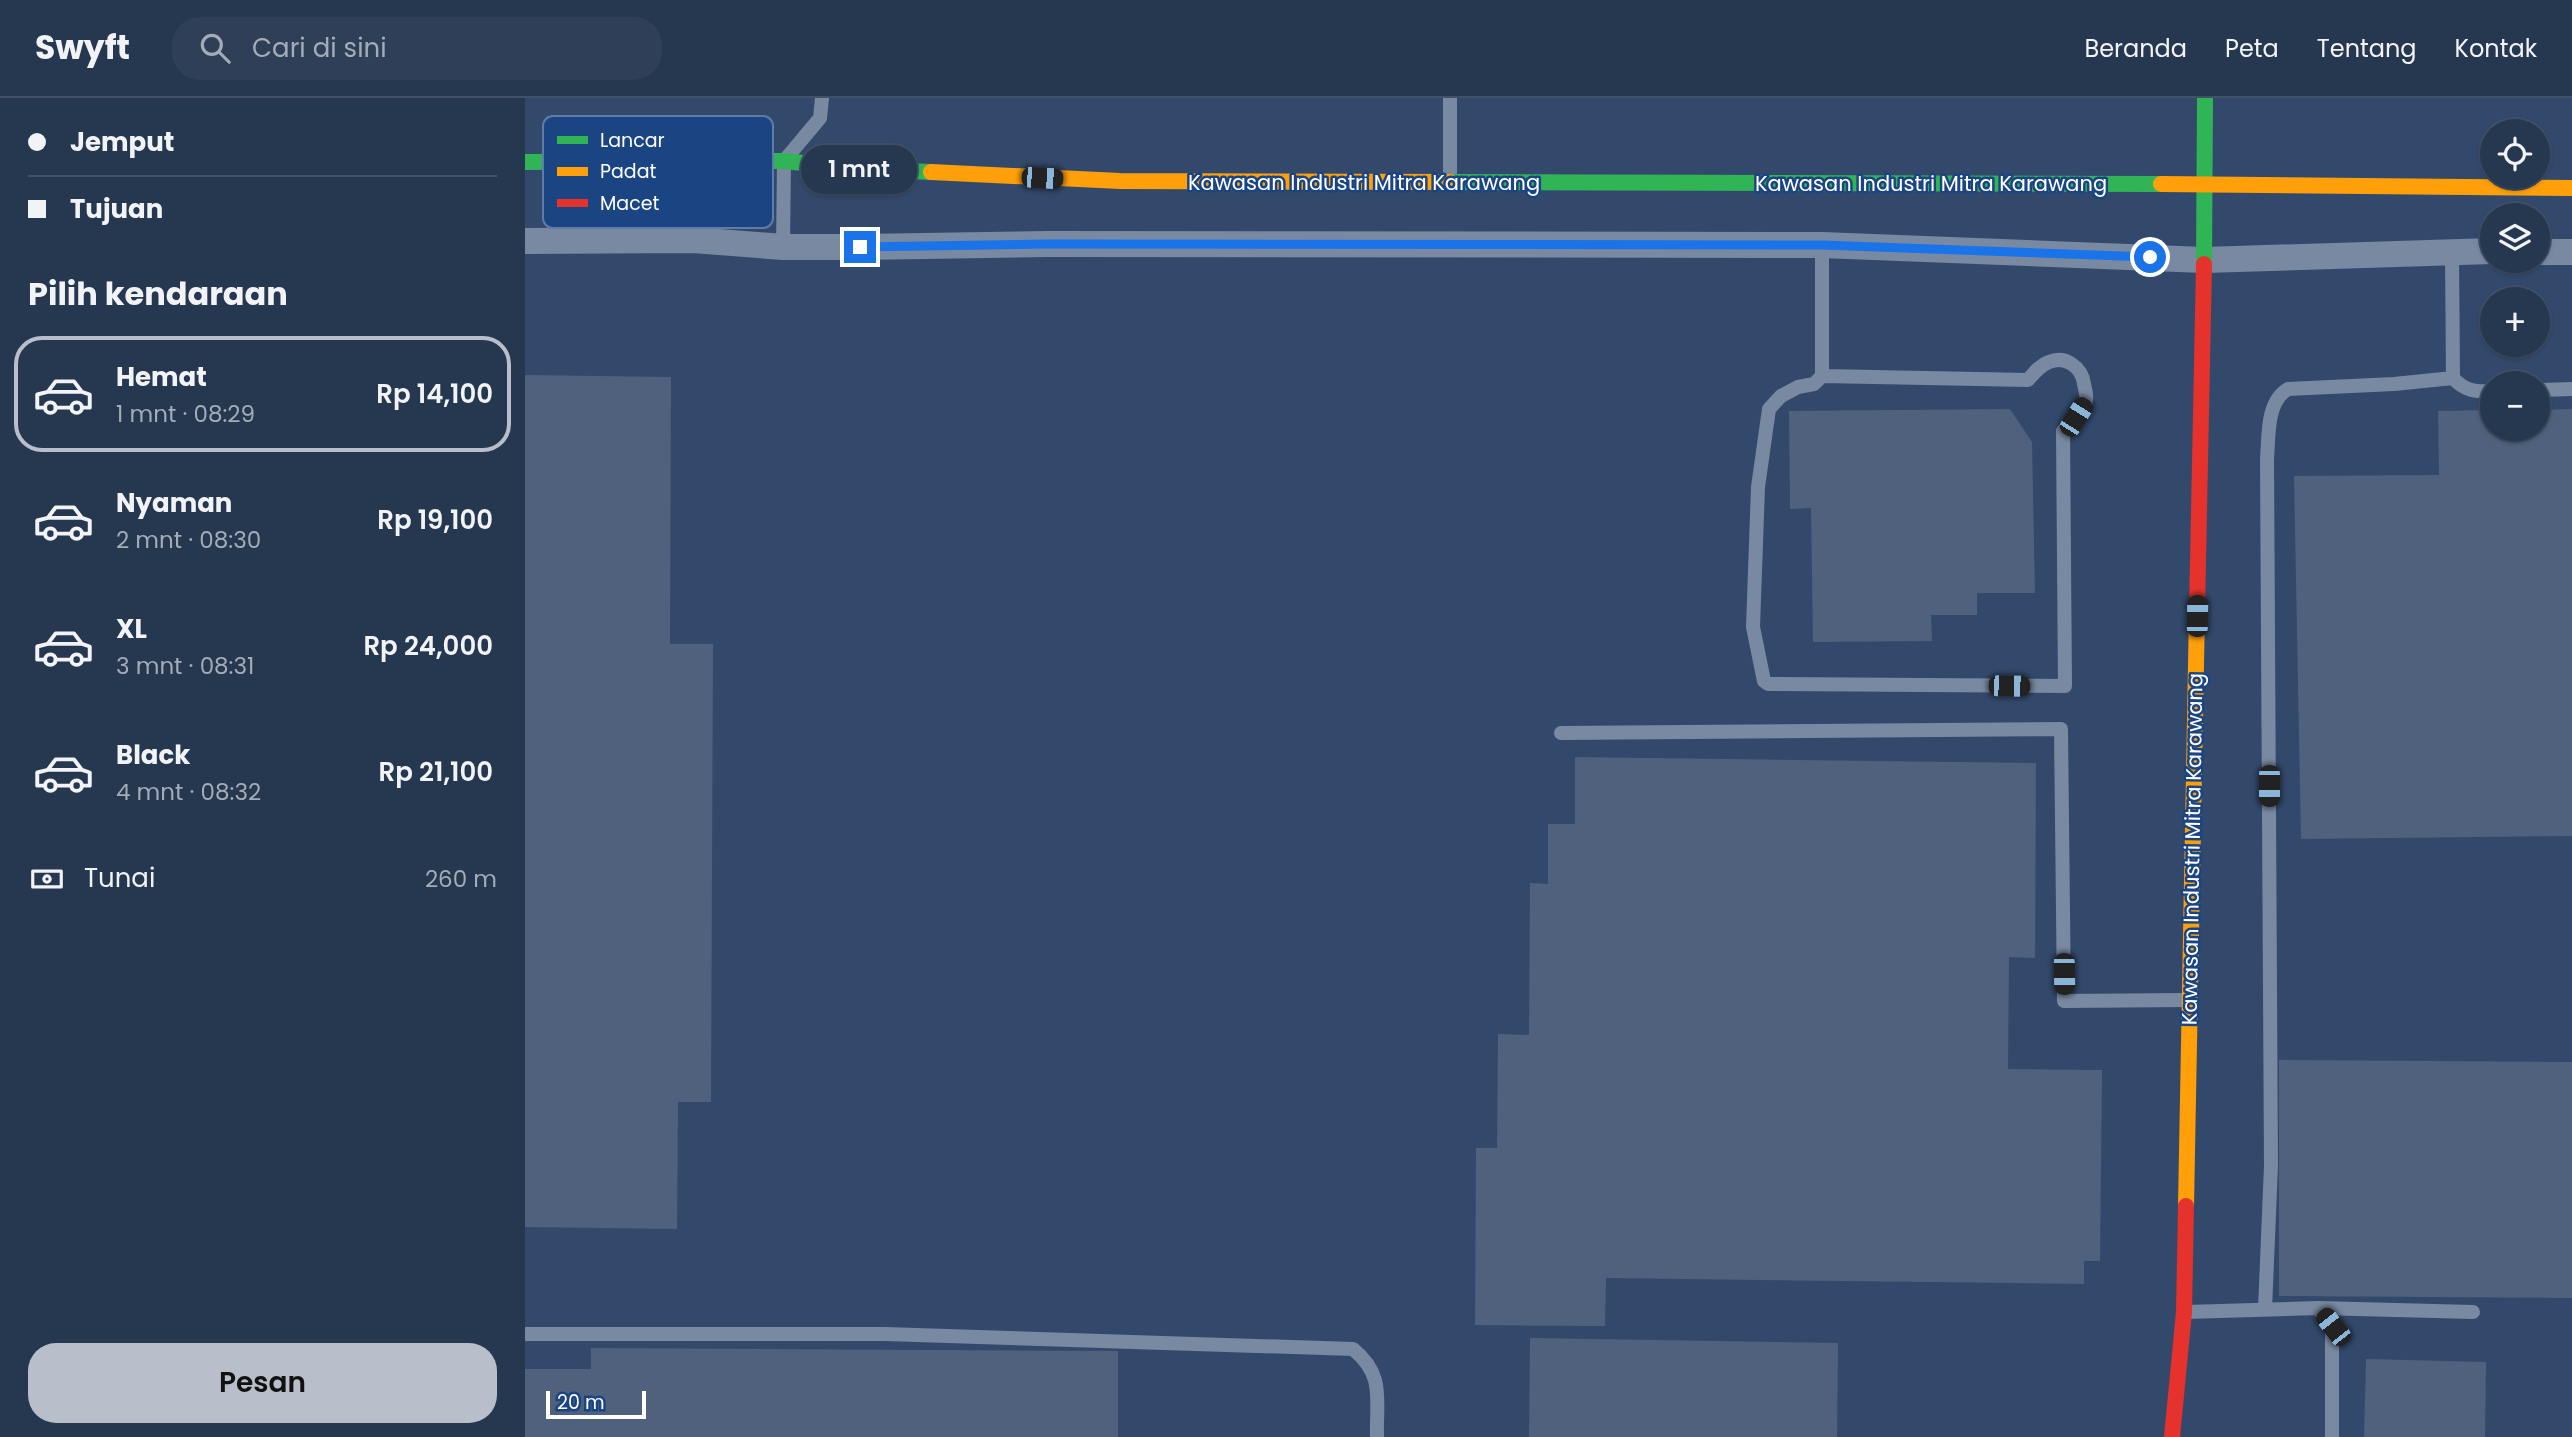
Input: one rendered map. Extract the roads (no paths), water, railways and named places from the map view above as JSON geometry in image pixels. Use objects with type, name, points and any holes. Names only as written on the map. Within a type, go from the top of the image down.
[{"type":"street","points":[[2204,98],[2204,184]]},
{"type":"street","name":"Kawasan Industri Mitra Karawang","points":[[773,161],[860,169],[1120,181],[2204,184],[2572,188]]},
{"type":"street","name":"Kawasan Industri Mitra Karawang","points":[[525,162],[543,162]]},
{"type":"street","name":"Kawasan Industri Mitra Karawang","points":[[2172,1437],[2184,1312],[2204,184]]},
{"type":"street","points":[[525,241],[693,240],[783,247],[1048,244],[1822,245],[2204,260],[2480,251]]},
{"type":"street","points":[[2550,252],[2572,252]]},
{"type":"lane","points":[[783,247],[784,161],[820,118],[821,98]]},
{"type":"lane","points":[[1450,98],[1450,182]]},
{"type":"lane","points":[[1822,245],[1822,376],[1814,384],[1798,387],[1781,396],[1769,409],[1758,487],[1753,627],[1764,681],[1768,684],[2065,686],[2063,431],[2086,401],[2083,378],[2077,367],[2064,360],[2050,361],[2037,369],[2028,380],[1822,376]]},
{"type":"lane","points":[[2452,251],[2453,378],[2462,388],[2480,392]]},
{"type":"lane","points":[[2265,1309],[2271,1167],[2267,459],[2274,404],[2279,395],[2288,389],[2453,378]]},
{"type":"lane","points":[[2550,390],[2572,389]]},
{"type":"lane","points":[[1562,733],[2061,729],[2064,1001],[2189,1000]]},
{"type":"lane","points":[[2318,1308],[2333,1327],[2332,1437]]},
{"type":"lane","points":[[2184,1312],[2318,1308],[2473,1312]]},
{"type":"lane","points":[[525,1334],[885,1334],[1353,1349],[1368,1361],[1376,1378],[1377,1437]]}]
